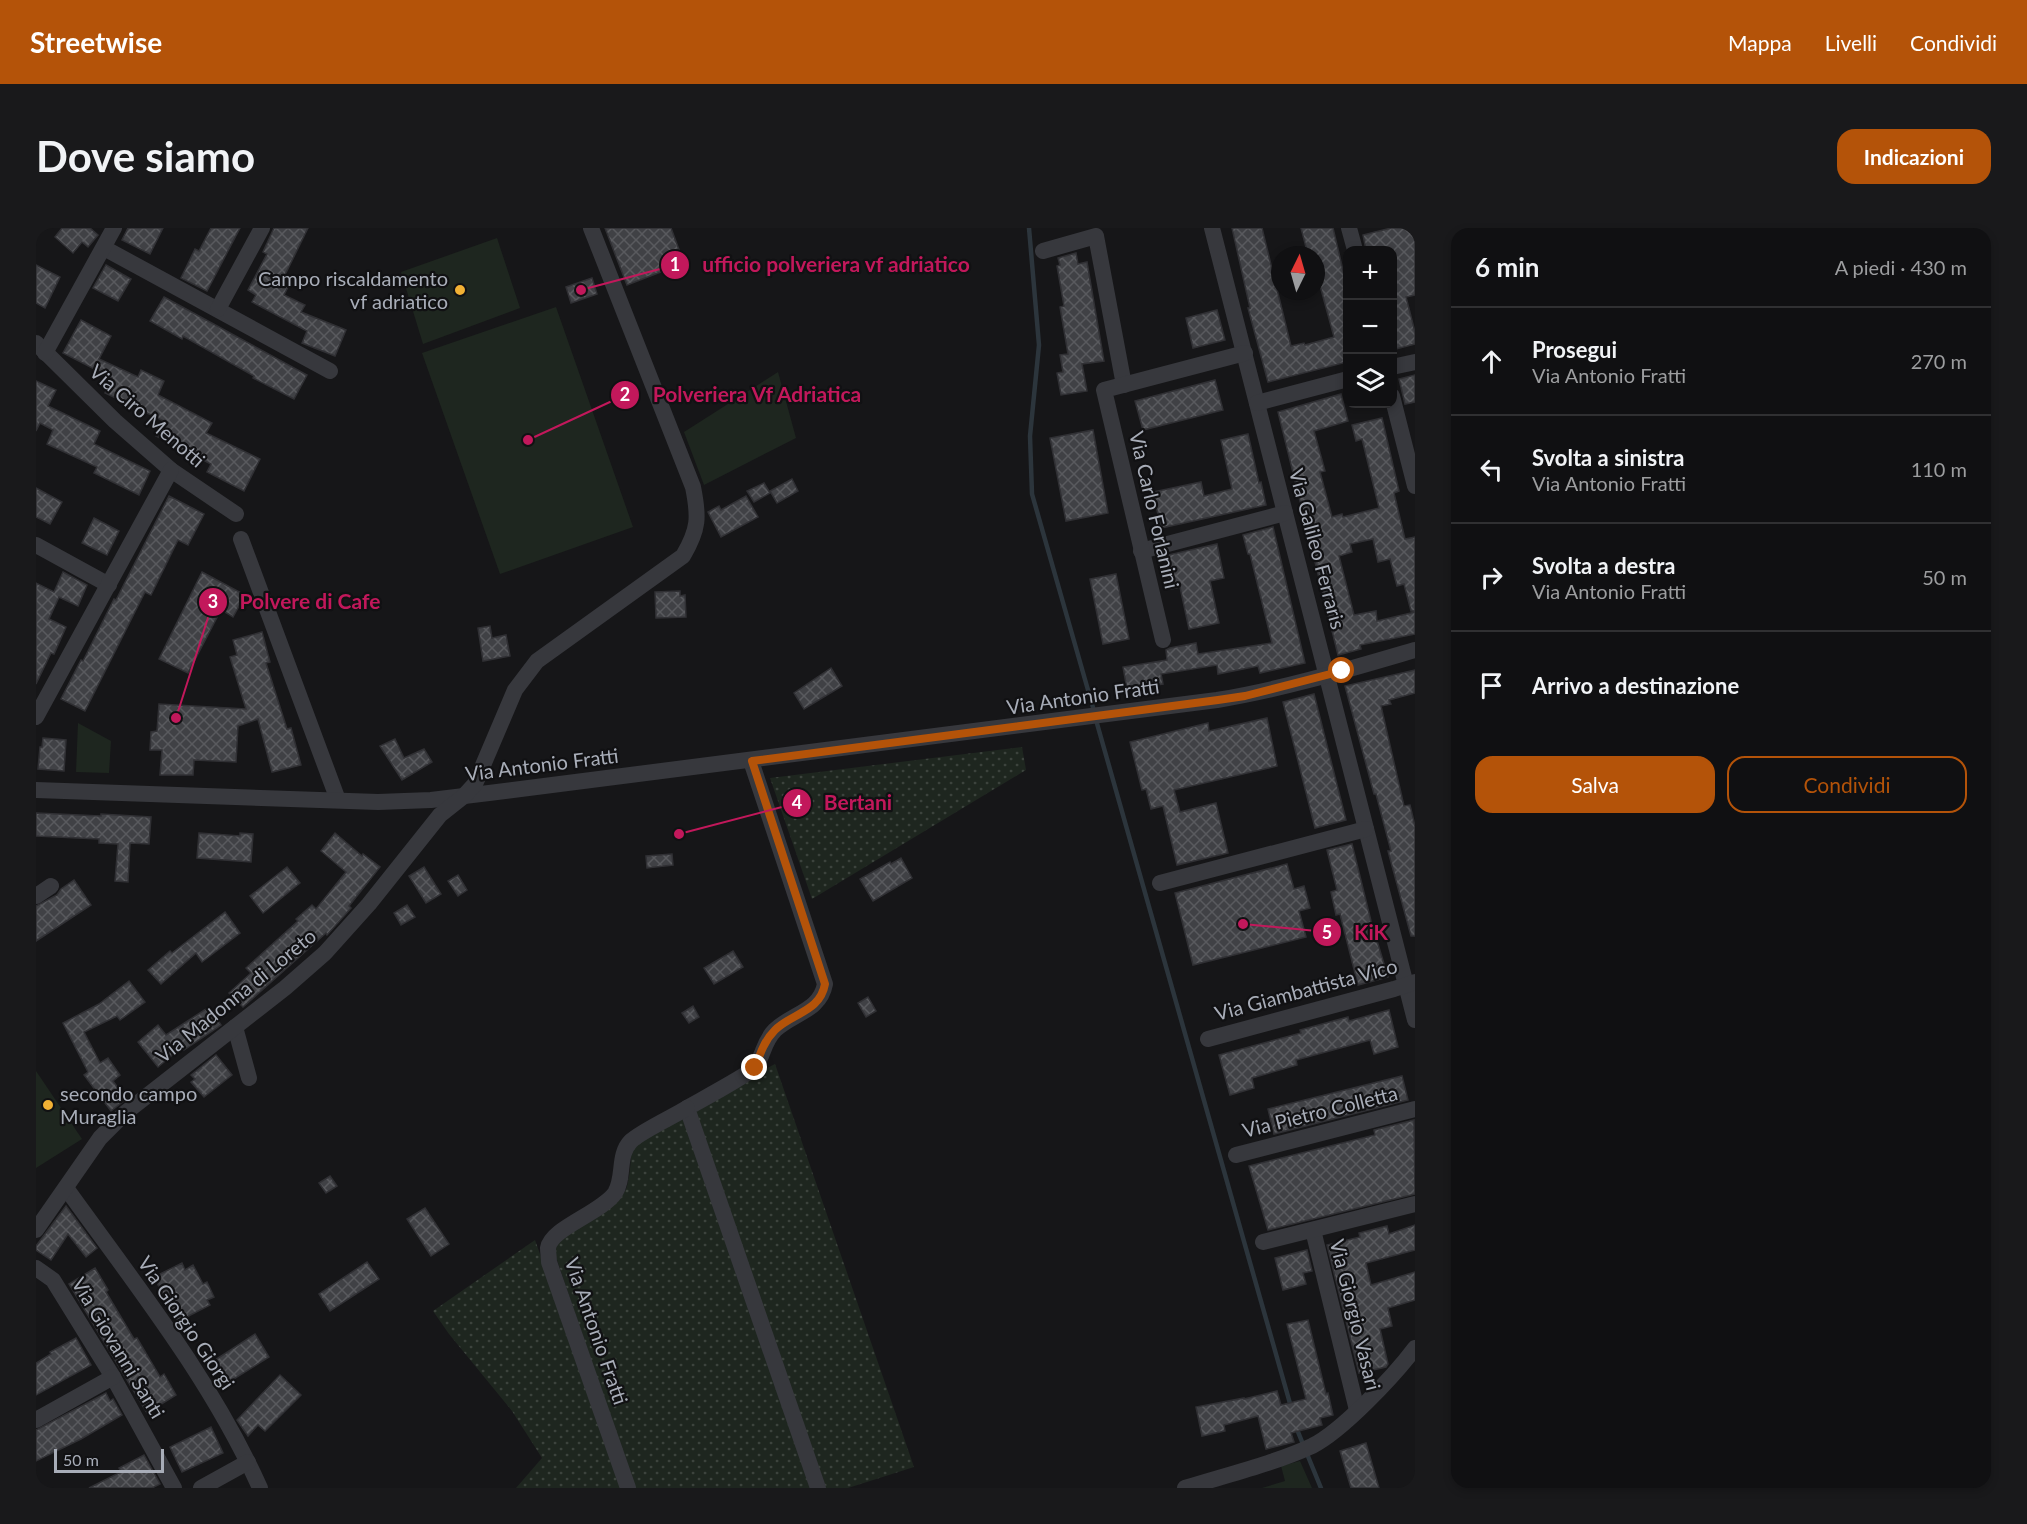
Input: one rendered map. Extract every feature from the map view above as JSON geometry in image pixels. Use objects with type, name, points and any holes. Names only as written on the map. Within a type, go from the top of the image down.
[{"type":"street","points":[[40,348],[104,248],[114,228]]},
{"type":"street","points":[[218,309],[262,228]]},
{"type":"street","name":"Via Madonna di Loreto","points":[[36,1230],[100,1138],[125,1113],[285,988],[325,953],[369,904],[440,815],[475,784],[515,690],[537,661],[683,556],[693,540],[698,514],[693,488],[591,228]]},
{"type":"street","name":"Via Galileo Ferraris","points":[[1212,228],[1366,829],[1411,984],[1415,1020]]},
{"type":"street","points":[[1349,228],[1354,246]]},
{"type":"street","points":[[1043,251],[1096,236],[1124,385],[1245,353]]},
{"type":"street","points":[[104,248],[330,371]]},
{"type":"street","name":"Via Ciro Menotti","points":[[40,348],[115,421],[171,470],[236,514]]},
{"type":"street","points":[[1397,366],[1415,362]]},
{"type":"street","points":[[1257,403],[1343,380]]},
{"type":"street","name":"Via Carlo Forlanini","points":[[1124,385],[1104,390],[1163,640]]},
{"type":"street","points":[[1395,408],[1415,486]]},
{"type":"street","points":[[36,717],[171,470]]},
{"type":"street","points":[[1141,551],[1286,513]]},
{"type":"street","points":[[241,539],[338,800]]},
{"type":"street","points":[[36,545],[109,585]]},
{"type":"street","name":"Via Antonio Fratti","points":[[36,790],[403,801],[464,796],[752,761],[1245,696],[1415,650]]},
{"type":"street","name":"Via Antonio Fratti","points":[[628,1488],[549,1262],[548,1246],[554,1236],[602,1206],[615,1193],[621,1178],[624,1152],[631,1140],[755,1068],[766,1040],[777,1028],[813,1006],[823,995],[825,984],[752,761]]},
{"type":"street","points":[[1160,883],[1366,829]]},
{"type":"street","points":[[36,896],[43,886]]},
{"type":"street","name":"Via Giambattista Vico","points":[[1208,1039],[1411,984]]},
{"type":"street","points":[[235,1027],[249,1078]]},
{"type":"street","points":[[687,1108],[818,1488]]},
{"type":"street","name":"Via Pietro Colletta","points":[[1236,1155],[1415,1109]]},
{"type":"street","name":"Via Giorgio Giorgi","points":[[66,1188],[172,1336],[218,1409],[260,1488]]},
{"type":"street","points":[[1263,1242],[1415,1204]]},
{"type":"street","name":"Via Giorgio Vasari","points":[[1313,1230],[1357,1410]]},
{"type":"street","name":"Via Giovanni Santi","points":[[36,1268],[53,1280],[113,1377],[174,1488]]},
{"type":"street","points":[[1185,1488],[1314,1445],[1357,1410],[1402,1365],[1415,1348]]},
{"type":"street","points":[[36,1420],[113,1377]]},
{"type":"street","points":[[201,1488],[248,1462]]},
{"type":"shaded area","name":"Campo riscaldamento vf adriatico","points":[[497,238],[520,308],[423,344],[401,272]]},
{"type":"shaded area","points":[[556,307],[633,527],[500,574],[422,353]]},
{"type":"shaded area","points":[[778,372],[796,438],[704,485],[684,432]]},
{"type":"shaded area","points":[[78,723],[111,741],[109,773],[76,772]]},
{"type":"shaded area","points":[[1022,747],[1026,770],[812,899],[770,778]]},
{"type":"shaded area","points":[[775,1064],[914,1467],[848,1488],[826,1488],[696,1120],[697,1109],[705,1101]]},
{"type":"shaded area","name":"secondo campo Muraglia","points":[[36,1071],[82,1139],[36,1168]]},
{"type":"shaded area","points":[[683,1115],[813,1488],[634,1488],[553,1248],[570,1233],[609,1208],[625,1191],[632,1145]]},
{"type":"shaded area","points":[[535,1240],[623,1488],[516,1488],[542,1458],[512,1411],[433,1311]]},
{"type":"shaded area","points":[[1300,1461],[1312,1488],[1262,1488],[1285,1481],[1281,1466]]},
{"type":"building","points":[[62,228],[90,228],[98,235],[88,247],[82,242],[73,253],[55,237]]},
{"type":"building","points":[[128,228],[163,228],[150,254],[122,240]]},
{"type":"building","points":[[211,228],[240,228],[207,291],[181,278],[195,249],[199,251]]},
{"type":"building","points":[[274,228],[308,228],[281,283],[288,287],[284,295],[305,305],[301,312],[346,330],[335,356],[302,343],[307,331],[252,302],[256,295],[248,290],[267,254],[263,252]]},
{"type":"building","points":[[605,228],[671,228],[684,263],[627,285]]},
{"type":"building","points":[[1232,228],[1262,228],[1271,265],[1271,300],[1280,300],[1291,346],[1304,343],[1305,345],[1334,337],[1324,300],[1325,246],[1306,246],[1301,228],[1333,228],[1343,270],[1343,363],[1268,382],[1248,308],[1250,308]]},
{"type":"building","points":[[1391,228],[1415,228],[1415,295],[1406,297],[1415,332],[1415,344],[1397,349],[1397,246],[1365,246],[1363,235]]},
{"type":"building","points":[[1076,253],[1078,264],[1087,262],[1104,361],[1082,364],[1087,391],[1061,395],[1057,373],[1063,372],[1060,355],[1068,354],[1060,307],[1064,306],[1057,266],[1060,265],[1058,258]]},
{"type":"building","points":[[36,265],[60,277],[45,308],[36,303]]},
{"type":"building","points":[[106,265],[131,279],[118,301],[93,288]]},
{"type":"building","points":[[592,278],[597,294],[571,303],[566,287]]},
{"type":"building","points":[[164,297],[307,375],[294,399],[253,378],[254,376],[183,336],[182,339],[150,321]]},
{"type":"building","points":[[1217,310],[1225,340],[1193,348],[1186,318]]},
{"type":"building","points":[[81,320],[111,336],[99,359],[138,377],[141,370],[164,381],[158,395],[212,423],[206,433],[260,459],[244,491],[207,472],[211,464],[156,436],[164,421],[105,393],[112,378],[63,353]]},
{"type":"building","points":[[1415,375],[1415,402],[1405,404],[1399,379]]},
{"type":"building","points":[[1215,380],[1223,410],[1143,430],[1135,401]]},
{"type":"building","points":[[36,381],[56,390],[48,406],[100,431],[94,444],[150,471],[139,495],[94,473],[97,467],[47,444],[53,430],[40,423],[36,431]]},
{"type":"building","points":[[1341,394],[1348,421],[1314,431],[1325,471],[1320,472],[1332,517],[1342,514],[1343,517],[1379,508],[1362,439],[1356,441],[1352,425],[1382,418],[1399,491],[1394,493],[1405,539],[1415,537],[1415,611],[1411,611],[1404,584],[1397,586],[1390,559],[1378,562],[1373,539],[1350,544],[1352,552],[1339,556],[1354,615],[1376,611],[1377,621],[1415,612],[1415,634],[1360,645],[1361,649],[1338,655],[1278,412]]},
{"type":"building","points":[[1093,430],[1108,513],[1066,521],[1050,438]]},
{"type":"building","points":[[1248,434],[1266,505],[1161,528],[1153,492],[1201,482],[1204,496],[1232,489],[1221,440]]},
{"type":"building","points":[[792,479],[798,491],[777,503],[770,491]]},
{"type":"building","points":[[764,483],[770,493],[754,502],[747,491]]},
{"type":"building","points":[[36,488],[62,502],[50,524],[36,517]]},
{"type":"building","points":[[169,496],[204,514],[188,545],[178,540],[151,595],[145,592],[85,711],[61,699],[114,599],[116,600]]},
{"type":"building","points":[[746,496],[758,517],[721,537],[708,512],[719,506],[721,510]]},
{"type":"building","points":[[94,518],[119,531],[107,555],[82,543]]},
{"type":"building","points":[[1273,527],[1305,663],[1260,673],[1258,666],[1218,674],[1217,665],[1161,674],[1163,684],[1127,689],[1123,667],[1167,660],[1166,650],[1170,648],[1196,643],[1198,654],[1272,643],[1250,554],[1248,554],[1243,535]]},
{"type":"building","points":[[1217,544],[1224,578],[1210,581],[1219,623],[1189,629],[1180,587],[1171,589],[1164,556]]},
{"type":"building","points":[[63,572],[87,585],[78,606],[59,597],[49,619],[66,627],[54,654],[51,653],[36,684],[36,583],[54,592]]},
{"type":"building","points":[[202,572],[245,595],[233,617],[225,612],[223,606],[188,673],[159,659]]},
{"type":"building","points":[[1116,574],[1129,639],[1103,644],[1090,579]]},
{"type":"building","points":[[680,591],[680,596],[685,595],[686,617],[656,618],[655,592]]},
{"type":"building","points":[[490,626],[492,638],[506,635],[510,656],[483,661],[478,628]]},
{"type":"building","points":[[262,632],[270,662],[266,663],[287,729],[291,728],[301,765],[272,772],[258,719],[238,726],[236,762],[194,760],[193,775],[160,775],[162,750],[150,750],[151,732],[157,731],[159,704],[246,709],[230,657],[237,655],[233,640]]},
{"type":"building","points":[[831,668],[842,686],[804,709],[794,693]]},
{"type":"building","points":[[1415,670],[1415,693],[1389,700],[1391,704],[1381,706],[1404,806],[1410,805],[1415,826],[1415,936],[1411,936],[1388,851],[1391,851],[1376,794],[1374,794],[1345,686]]},
{"type":"building","points":[[1314,694],[1346,820],[1315,828],[1283,702]]},
{"type":"building","points":[[1267,718],[1277,766],[1174,790],[1180,812],[1216,803],[1228,853],[1177,865],[1163,806],[1151,809],[1146,789],[1142,790],[1130,742],[1208,723],[1209,731]]},
{"type":"building","points":[[43,738],[66,740],[64,771],[38,769]]},
{"type":"building","points":[[395,739],[404,758],[424,749],[432,762],[402,780],[380,746]]},
{"type":"building","points":[[36,813],[151,817],[149,844],[130,843],[128,882],[115,881],[118,844],[99,843],[99,839],[36,836]]},
{"type":"building","points":[[199,833],[240,836],[240,833],[253,834],[251,862],[197,858]]},
{"type":"building","points":[[335,833],[362,856],[363,854],[380,867],[349,906],[351,908],[327,935],[326,933],[243,1007],[229,993],[251,973],[246,968],[298,921],[296,919],[312,905],[316,909],[346,872],[321,851]]},
{"type":"building","points":[[1352,844],[1388,977],[1358,985],[1340,914],[1336,915],[1331,892],[1337,890],[1327,850]]},
{"type":"building","points":[[672,854],[673,865],[647,868],[646,856]]},
{"type":"building","points":[[901,858],[912,878],[873,901],[860,879]]},
{"type":"building","points":[[1287,864],[1294,889],[1304,886],[1310,908],[1299,911],[1306,937],[1193,965],[1175,893]]},
{"type":"building","points":[[287,867],[300,883],[263,913],[250,896]]},
{"type":"building","points":[[424,867],[441,894],[426,903],[409,876]]},
{"type":"building","points":[[458,875],[467,890],[458,896],[448,881]]},
{"type":"building","points":[[74,880],[91,905],[36,941],[36,906],[57,895],[61,889]]},
{"type":"building","points":[[407,905],[415,917],[401,925],[394,913]]},
{"type":"building","points":[[225,912],[240,933],[202,962],[196,953],[161,984],[148,970],[170,951],[172,953]]},
{"type":"building","points":[[733,951],[743,967],[714,984],[704,968]]},
{"type":"building","points":[[129,981],[145,1002],[120,1020],[117,1016],[84,1032],[100,1063],[108,1058],[120,1075],[113,1081],[126,1099],[111,1111],[84,1075],[88,1072],[63,1023],[99,1004]]},
{"type":"building","points":[[868,997],[876,1011],[866,1017],[858,1003]]},
{"type":"building","points":[[693,1006],[699,1017],[689,1023],[682,1013]]},
{"type":"building","points":[[209,1007],[221,1025],[184,1050],[182,1047],[158,1067],[138,1042],[158,1025],[166,1035]]},
{"type":"building","points":[[1389,1010],[1398,1047],[1374,1054],[1370,1040],[1296,1060],[1297,1065],[1252,1078],[1254,1088],[1230,1095],[1219,1055],[1301,1033],[1300,1030],[1348,1017],[1349,1021]]},
{"type":"building","points":[[216,1055],[232,1075],[204,1097],[191,1082],[195,1079],[191,1075]]},
{"type":"building","points":[[1402,1076],[1408,1100],[1274,1134],[1268,1109]]},
{"type":"building","points":[[1414,1120],[1415,1194],[1268,1230],[1249,1166],[1375,1135],[1374,1130]]},
{"type":"building","points":[[330,1176],[337,1186],[326,1193],[319,1183]]},
{"type":"building","points":[[66,1206],[97,1248],[86,1257],[68,1234],[51,1260],[36,1250],[36,1246]]},
{"type":"building","points":[[425,1208],[449,1244],[431,1256],[407,1219]]},
{"type":"building","points":[[1415,1225],[1415,1250],[1366,1263],[1371,1285],[1415,1272],[1415,1300],[1388,1308],[1392,1326],[1380,1329],[1388,1364],[1386,1367],[1359,1373],[1327,1245],[1360,1237],[1359,1233],[1387,1226],[1389,1234]]},
{"type":"building","points":[[1307,1250],[1312,1271],[1303,1273],[1306,1284],[1283,1290],[1275,1258]]},
{"type":"building","points":[[367,1262],[379,1279],[330,1311],[319,1294]]},
{"type":"building","points":[[182,1263],[185,1270],[193,1265],[203,1284],[207,1282],[214,1297],[207,1300],[210,1305],[177,1322],[154,1277]]},
{"type":"building","points":[[95,1268],[108,1290],[106,1292],[134,1339],[137,1338],[160,1377],[164,1374],[176,1395],[147,1413],[69,1284]]},
{"type":"building","points":[[1308,1320],[1333,1415],[1320,1418],[1322,1425],[1291,1433],[1294,1442],[1266,1449],[1258,1416],[1224,1425],[1225,1431],[1202,1436],[1196,1407],[1277,1391],[1281,1405],[1306,1399],[1287,1324]]},
{"type":"building","points":[[255,1334],[269,1357],[229,1382],[215,1360]]},
{"type":"building","points":[[76,1338],[91,1365],[36,1395],[36,1363],[51,1354],[50,1352]]},
{"type":"building","points":[[280,1375],[301,1395],[265,1431],[258,1425],[248,1436],[237,1420]]},
{"type":"building","points":[[106,1393],[110,1401],[113,1399],[122,1415],[81,1439],[36,1461],[36,1430]]},
{"type":"building","points":[[211,1427],[223,1453],[182,1472],[170,1447]]},
{"type":"building","points":[[1366,1443],[1379,1488],[1351,1488],[1340,1451]]},
{"type":"building","points":[[144,1455],[160,1484],[152,1488],[89,1488],[121,1472],[119,1468]]},
{"type":"waterway","points":[[1029,228],[1039,345],[1030,436],[1032,494],[1094,711]]},
{"type":"waterway","points":[[1096,720],[1291,1407]]},
{"type":"waterway","points":[[1296,1427],[1321,1488]]},
{"type":"place","name":"Campo riscaldamento vf adriatico","points":[[460,290]]},
{"type":"place","name":"ufficio polveriera vf adriatico","points":[[581,290]]},
{"type":"place","name":"Polveriera Vf Adriatica","points":[[528,440]]},
{"type":"place","name":"Polvere di Cafe","points":[[176,718]]},
{"type":"place","name":"Bertani","points":[[679,834]]},
{"type":"place","name":"KiK","points":[[1243,924]]},
{"type":"place","name":"secondo campo Muraglia","points":[[48,1105]]},
{"type":"route","points":[[755,1068],[766,1040],[777,1028],[813,1006],[823,995],[825,984],[752,761],[1245,696],[1342,671]]}]
